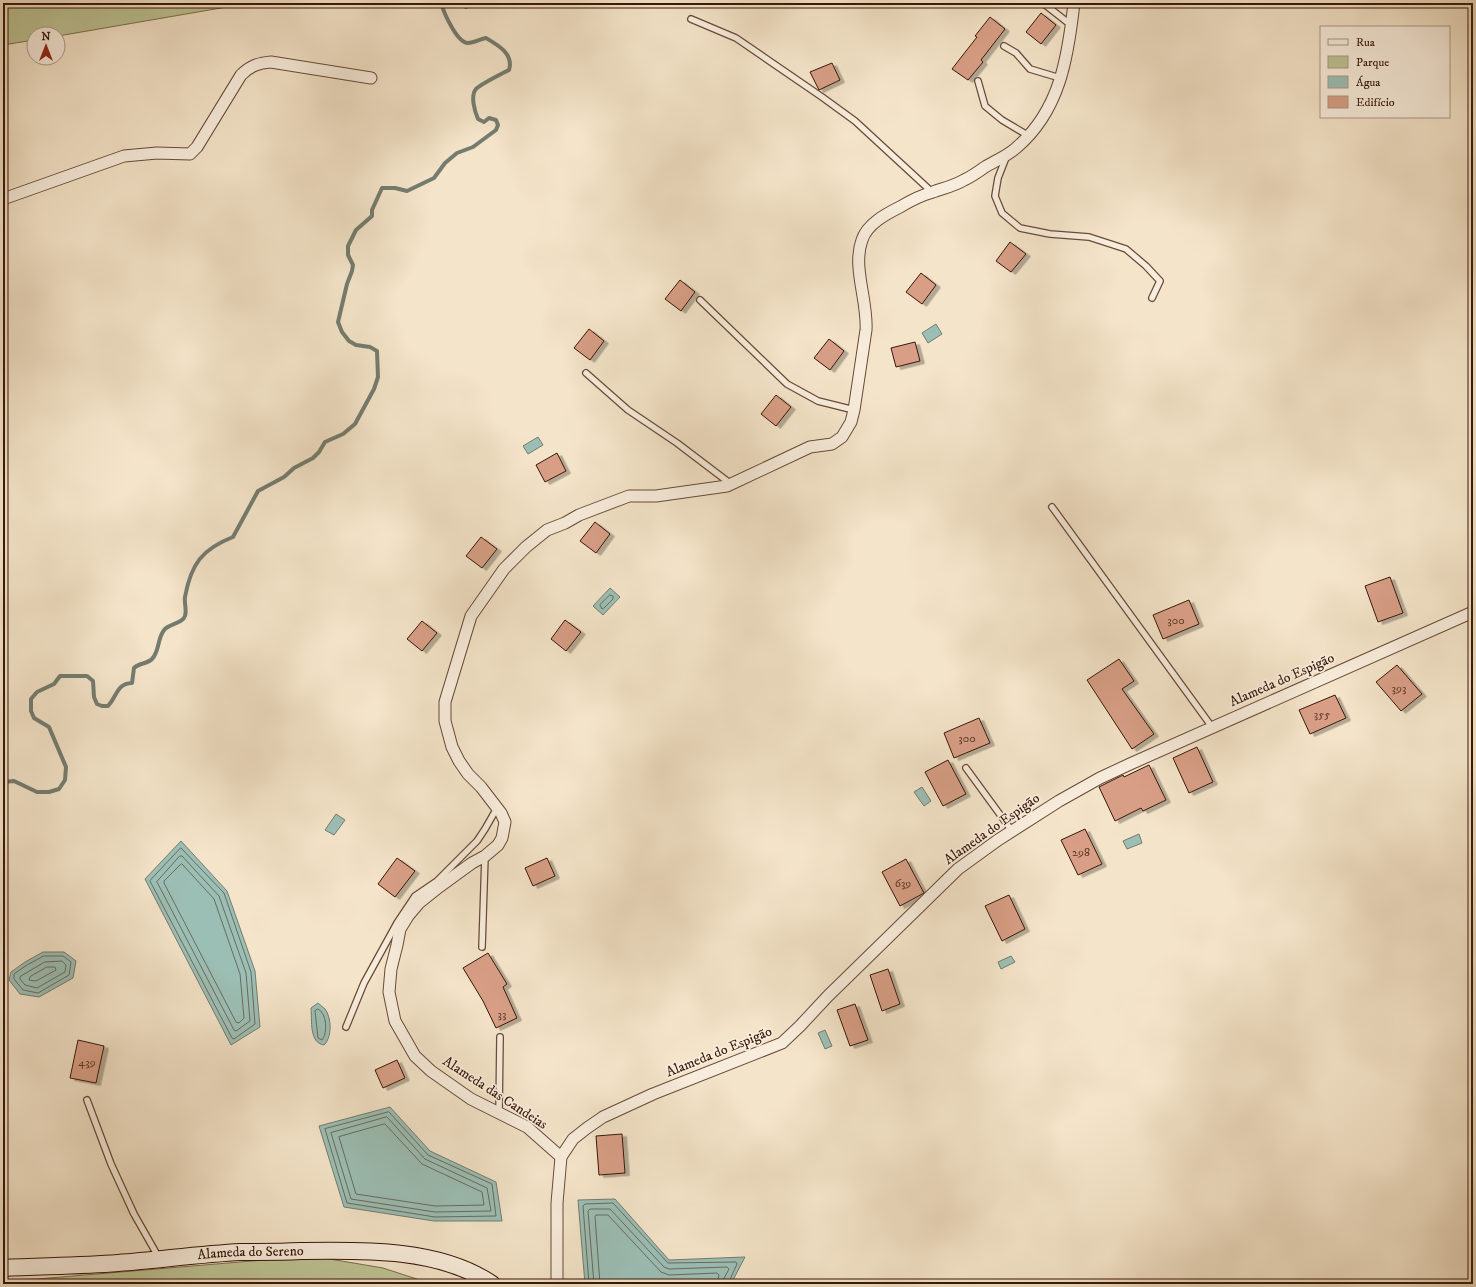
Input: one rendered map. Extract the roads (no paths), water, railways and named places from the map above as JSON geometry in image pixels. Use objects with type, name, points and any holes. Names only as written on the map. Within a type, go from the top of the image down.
[{"type":"street","name":"Alameda das Candeias","points":[[561,1157],[526,1128],[471,1099],[435,1073],[415,1056],[395,1021],[389,992],[391,969],[400,929],[408,916],[419,903],[439,887],[472,863],[485,856],[498,845],[502,838],[504,822],[501,813],[459,761],[452,747],[445,721],[445,702],[471,616],[490,586],[504,569],[526,547],[547,530],[565,523],[579,515],[629,496],[656,496],[728,486],[810,447],[832,444],[842,437],[851,422],[854,410],[867,318],[858,258],[862,240],[868,229],[888,213],[932,192],[965,180],[1015,150],[1029,136],[1046,114],[1060,78],[1069,46],[1074,3]]},
{"type":"street","points":[[3,199],[124,156],[157,153],[190,154],[197,147],[241,75],[249,67],[260,63],[270,62],[370,78]]},
{"type":"street","name":"Alameda do Espigão","points":[[561,1157],[573,1139],[603,1117],[653,1094],[782,1043],[958,869],[1059,801],[1100,778],[1473,612]]},
{"type":"street","points":[[557,1284],[557,1203],[561,1157]]},
{"type":"street","name":"Alameda do Sereno","points":[[3,1268],[112,1264],[240,1252],[334,1250],[375,1252],[427,1258],[471,1272],[492,1284]]},
{"type":"lane","points":[[1043,3],[1072,26]]},
{"type":"lane","points":[[691,19],[736,38],[822,97],[855,121],[932,192]]},
{"type":"lane","points":[[1004,46],[1016,53],[1030,69],[1060,78]]},
{"type":"lane","points":[[978,81],[985,106],[1002,120],[1029,136]]},
{"type":"lane","points":[[1008,153],[998,178],[994,196],[1002,213],[1020,228],[1050,234],[1089,237],[1126,249],[1146,266],[1160,281],[1152,298]]},
{"type":"lane","points":[[700,300],[787,384],[818,401],[854,410]]},
{"type":"lane","points":[[586,373],[628,410],[677,443],[731,484]]},
{"type":"lane","points":[[1052,507],[1212,727]]},
{"type":"lane","points":[[966,768],[1012,832]]},
{"type":"lane","points":[[346,1027],[364,983],[397,923],[415,896],[437,881],[477,841],[497,808]]},
{"type":"lane","points":[[482,947],[485,856]]},
{"type":"lane","points":[[499,1113],[500,1037]]},
{"type":"lane","points":[[86,1100],[111,1164],[134,1214],[160,1260]]},
{"type":"water","points":[[936,324],[942,334],[928,343],[922,333]]},
{"type":"water","points":[[538,437],[543,445],[528,454],[523,446]]},
{"type":"water","points":[[610,588],[620,597],[603,615],[593,606]]},
{"type":"water","points":[[922,787],[931,801],[924,806],[914,792]]},
{"type":"water","points":[[336,814],[345,820],[334,835],[325,830]]},
{"type":"water","points":[[1139,834],[1142,843],[1127,849],[1123,841]]},
{"type":"water","points":[[181,841],[227,891],[255,971],[260,1027],[231,1045],[145,879]]},
{"type":"water","points":[[43,952],[64,952],[76,961],[73,978],[39,997],[20,994],[9,980],[11,972]]},
{"type":"water","points":[[1011,956],[1015,962],[1001,969],[998,962]]},
{"type":"water","points":[[318,1003],[325,1009],[330,1022],[329,1038],[324,1045],[316,1040],[312,1030],[311,1008]]},
{"type":"water","points":[[825,1030],[832,1046],[825,1049],[818,1033]]},
{"type":"water","points":[[390,1107],[430,1151],[496,1182],[502,1221],[434,1221],[344,1207],[319,1126]]},
{"type":"water","points":[[615,1199],[669,1260],[745,1257],[731,1284],[585,1284],[578,1200]]},
{"type":"waterway","points":[[3,782],[14,781],[37,792],[49,792],[59,789],[65,780],[66,767],[49,727],[34,718],[31,711],[31,699],[37,692],[54,684],[60,676],[87,676],[93,681],[94,697],[97,704],[108,706],[123,685],[132,683],[134,668],[150,661],[155,656],[162,632],[184,618],[186,611],[185,597],[191,575],[195,567],[200,559],[213,547],[233,537],[258,491],[284,477],[294,468],[313,458],[325,442],[343,434],[355,424],[374,389],[378,377],[377,351],[370,347],[356,345],[349,341],[342,332],[338,322],[353,265],[348,255],[348,246],[356,230],[372,216],[372,210],[382,188],[395,188],[407,191],[434,178],[445,163],[457,153],[473,147],[496,130],[498,125],[496,120],[489,118],[484,122],[478,119],[474,108],[473,96],[478,87],[509,70],[509,59],[500,47],[486,38],[470,43],[464,42],[455,33],[441,3]]},
{"type":"waterway","points":[[460,3],[466,7],[472,3]]}]
